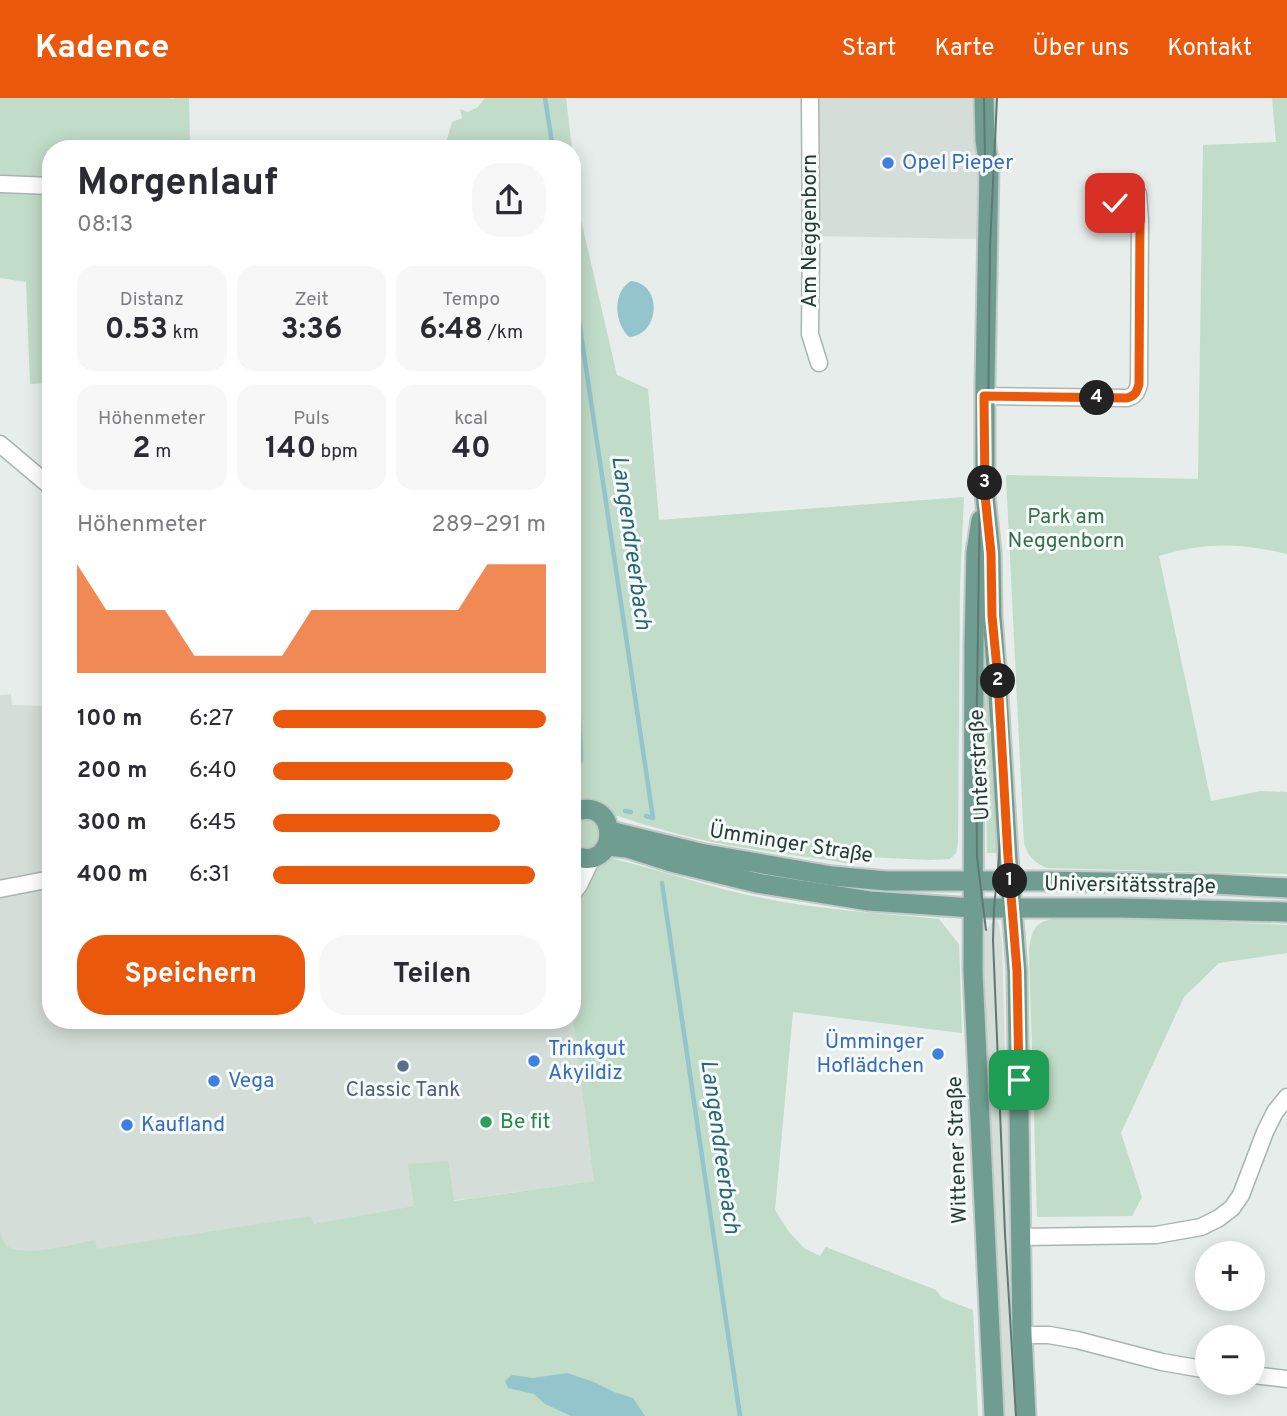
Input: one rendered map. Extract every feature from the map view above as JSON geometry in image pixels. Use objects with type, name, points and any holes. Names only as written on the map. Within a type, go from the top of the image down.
[{"type":"main road","name":"Unterstraße","points":[[984,98],[989,167],[984,396],[985,495],[1013,908]]},
{"type":"main road","name":"Unterstraße","points":[[989,167],[996,141],[997,98]]},
{"type":"main road","name":"Unterstraße","points":[[973,882],[976,552],[985,495]]},
{"type":"main road","name":"Ümminger Straße","points":[[581,811],[594,811],[606,820],[588,851]]},
{"type":"main road","name":"Ümminger Straße","points":[[588,851],[627,848],[671,862],[792,890],[869,901],[973,908]]},
{"type":"main road","name":"Ümminger Straße","points":[[588,851],[700,853],[832,876],[887,881],[1010,881]]},
{"type":"main road","name":"Universitätsstraße","points":[[1010,881],[1214,884],[1287,888]]},
{"type":"main road","name":"Wittener Straße","points":[[973,882],[974,985],[994,1416]]},
{"type":"main road","name":"Universitätsstraße","points":[[973,908],[1287,912]]},
{"type":"main road","points":[[1013,908],[1017,971],[1022,1335],[1026,1416]]},
{"type":"street","name":"Am Neggenborn","points":[[810,98],[810,334],[819,363]]},
{"type":"street","points":[[1,183],[42,185]]},
{"type":"street","points":[[984,396],[1133,396],[1139,384],[1140,220],[1138,194],[1123,193],[1118,197],[1115,209],[1119,215],[1140,220]]},
{"type":"street","points":[[0,444],[42,479]]},
{"type":"street","points":[[581,877],[588,851]]},
{"type":"street","points":[[0,889],[42,881]]},
{"type":"street","points":[[1021,1237],[1156,1235],[1201,1227],[1219,1218],[1232,1208],[1241,1195],[1265,1132],[1275,1112],[1287,1097]]},
{"type":"street","points":[[1022,1335],[1049,1335],[1077,1340],[1195,1368]]},
{"type":"street","points":[[1265,1376],[1287,1379]]},
{"type":"shaded area","points":[[815,98],[978,98],[977,239],[816,236]]},
{"type":"shaded area","points":[[11,694],[12,705],[42,706],[42,1029],[574,1029],[595,1181],[0,1270],[0,695]]},
{"type":"shaded area","points":[[996,917],[1002,945],[1006,1091],[1011,1124],[1019,1416],[1002,1416],[980,943]]},
{"type":"green space","points":[[0,98],[189,98],[190,140],[42,140],[42,383],[30,384],[26,282],[0,278]]},
{"type":"green space","points":[[485,98],[566,98],[571,140],[447,140],[452,122],[462,118],[460,109],[468,112],[478,107]]},
{"type":"green space","name":"Park am Neggenborn","points":[[1272,98],[1287,98],[1287,554],[1238,546],[1208,546],[1159,556],[1211,801],[1261,791],[1287,792],[1287,874],[1047,868],[1032,859],[1024,843],[1006,475],[1198,479],[1203,145],[1276,142]]},
{"type":"green space","points":[[581,220],[617,375],[648,389],[659,520],[964,497],[960,584],[958,843],[956,853],[950,859],[869,857],[851,864],[712,842],[581,803]]},
{"type":"green space","points":[[990,658],[998,831],[996,853],[987,853],[981,659]]},
{"type":"green space","points":[[586,820],[596,824],[600,834],[596,844],[586,848],[581,846],[581,822]]},
{"type":"green space","points":[[610,858],[723,889],[784,902],[939,919],[959,944],[962,1033],[793,1012],[775,1210],[789,1232],[804,1248],[820,1256],[826,1247],[936,1290],[942,1298],[973,1310],[978,1416],[0,1416],[0,1231],[7,1246],[24,1251],[95,1240],[97,1249],[311,1216],[313,1224],[414,1206],[408,1164],[448,1161],[454,1201],[594,1181],[574,1029],[581,1029],[581,898],[595,869]]},
{"type":"green space","points":[[1052,915],[1287,925],[1287,953],[1219,963],[1184,997],[1121,1133],[1142,1197],[1132,1216],[1037,1217],[1029,949],[1034,929],[1052,919]]},
{"type":"water","points":[[631,281],[641,284],[649,291],[654,309],[647,328],[629,337],[620,324],[617,308],[621,292]]},
{"type":"water","points":[[567,1373],[633,1398],[645,1416],[571,1416],[545,1404],[534,1394],[508,1388],[505,1381],[512,1375],[533,1378]]},
{"type":"waterway","name":"Langendreerbach","points":[[545,98],[552,140]]},
{"type":"waterway","name":"Langendreerbach","points":[[581,334],[653,818],[646,816]]},
{"type":"waterway","points":[[625,811],[631,812]]},
{"type":"waterway","name":"Langendreerbach","points":[[662,883],[740,1416]]},
{"type":"tram line","points":[[984,98],[985,164]]},
{"type":"tram line","points":[[997,98],[990,247],[988,430],[994,685],[1002,827],[993,940],[1005,1234],[1016,1416]]},
{"type":"tram line","points":[[980,490],[977,857],[986,930]]},
{"type":"place","name":"Opel Pieper","points":[[888,163]]},
{"type":"place","name":"Ümminger Hoflädchen","points":[[938,1054]]},
{"type":"place","name":"Trinkgut Akyildiz","points":[[534,1061]]},
{"type":"place","name":"Classic Tank","points":[[403,1066]]},
{"type":"place","name":"Vega","points":[[214,1081]]},
{"type":"place","name":"Be fit","points":[[486,1122]]},
{"type":"place","name":"Kaufland","points":[[127,1125]]},
{"type":"route","points":[[1019,1080],[1017,971],[985,495],[984,396],[1127,398],[1137,391],[1142,237],[1140,220],[1119,215],[1115,203]]}]
